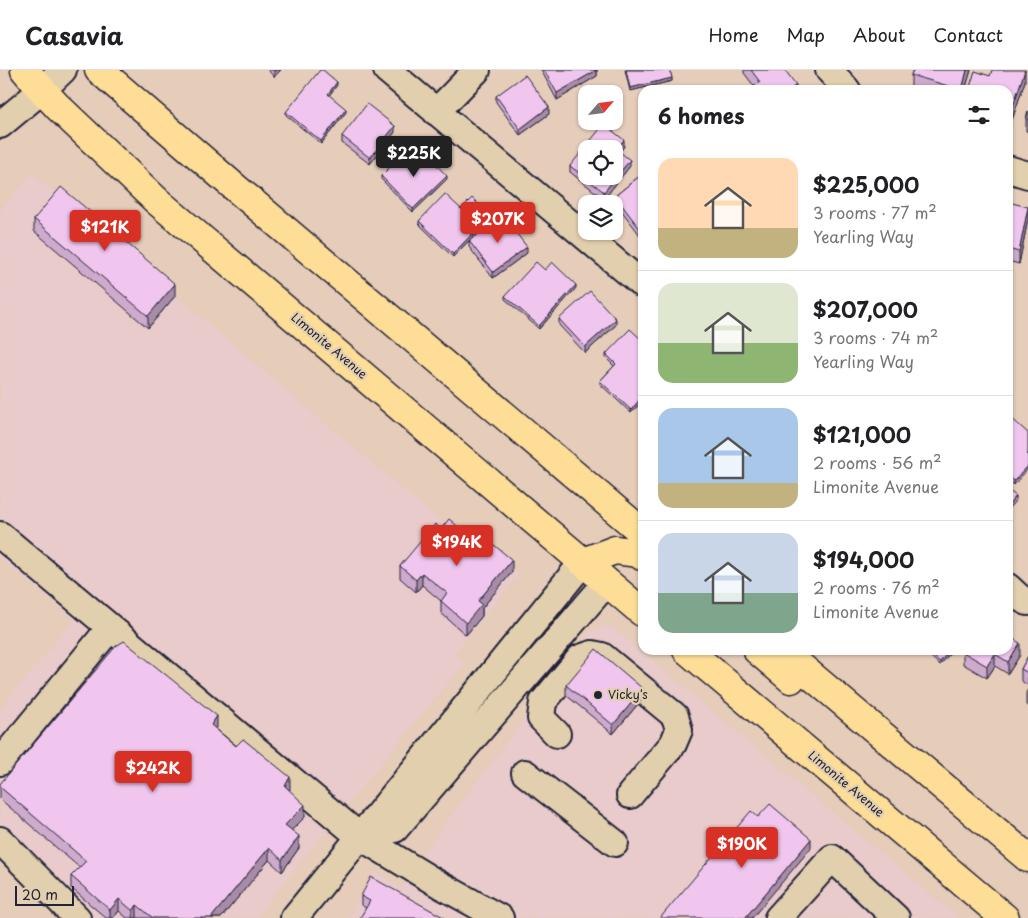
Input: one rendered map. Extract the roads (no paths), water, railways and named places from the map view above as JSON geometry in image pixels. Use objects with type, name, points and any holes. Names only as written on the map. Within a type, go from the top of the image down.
[{"type":"main road","points":[[99,70],[638,529]]},
{"type":"main road","name":"Limonite Avenue","points":[[33,80],[58,107],[157,201],[638,609]]},
{"type":"main road","points":[[583,562],[615,550],[638,553]]},
{"type":"main road","name":"Limonite Avenue","points":[[693,655],[1005,918]]},
{"type":"main road","points":[[763,655],[822,704],[857,714]]},
{"type":"main road","points":[[787,655],[1028,858]]},
{"type":"street","points":[[0,125],[33,80],[63,70]]},
{"type":"street","points":[[387,70],[638,281]]},
{"type":"street","points":[[436,112],[477,70]]},
{"type":"street","points":[[829,70],[842,85]]},
{"type":"street","points":[[1013,170],[1028,175]]},
{"type":"street","points":[[0,535],[360,836],[435,882],[500,918]]},
{"type":"street","points":[[294,918],[583,562]]},
{"type":"street","points":[[360,836],[395,829],[607,582]]},
{"type":"street","points":[[0,762],[110,628]]},
{"type":"street","points":[[557,734],[541,718],[543,702],[580,658],[592,654],[602,656],[676,716],[679,730],[673,744],[630,795]]},
{"type":"street","points":[[525,773],[615,843]]},
{"type":"street","points":[[0,840],[77,918]]},
{"type":"street","points":[[778,918],[832,858],[896,918]]},
{"type":"place","name":"Vicky's","points":[[598,695]]}]
